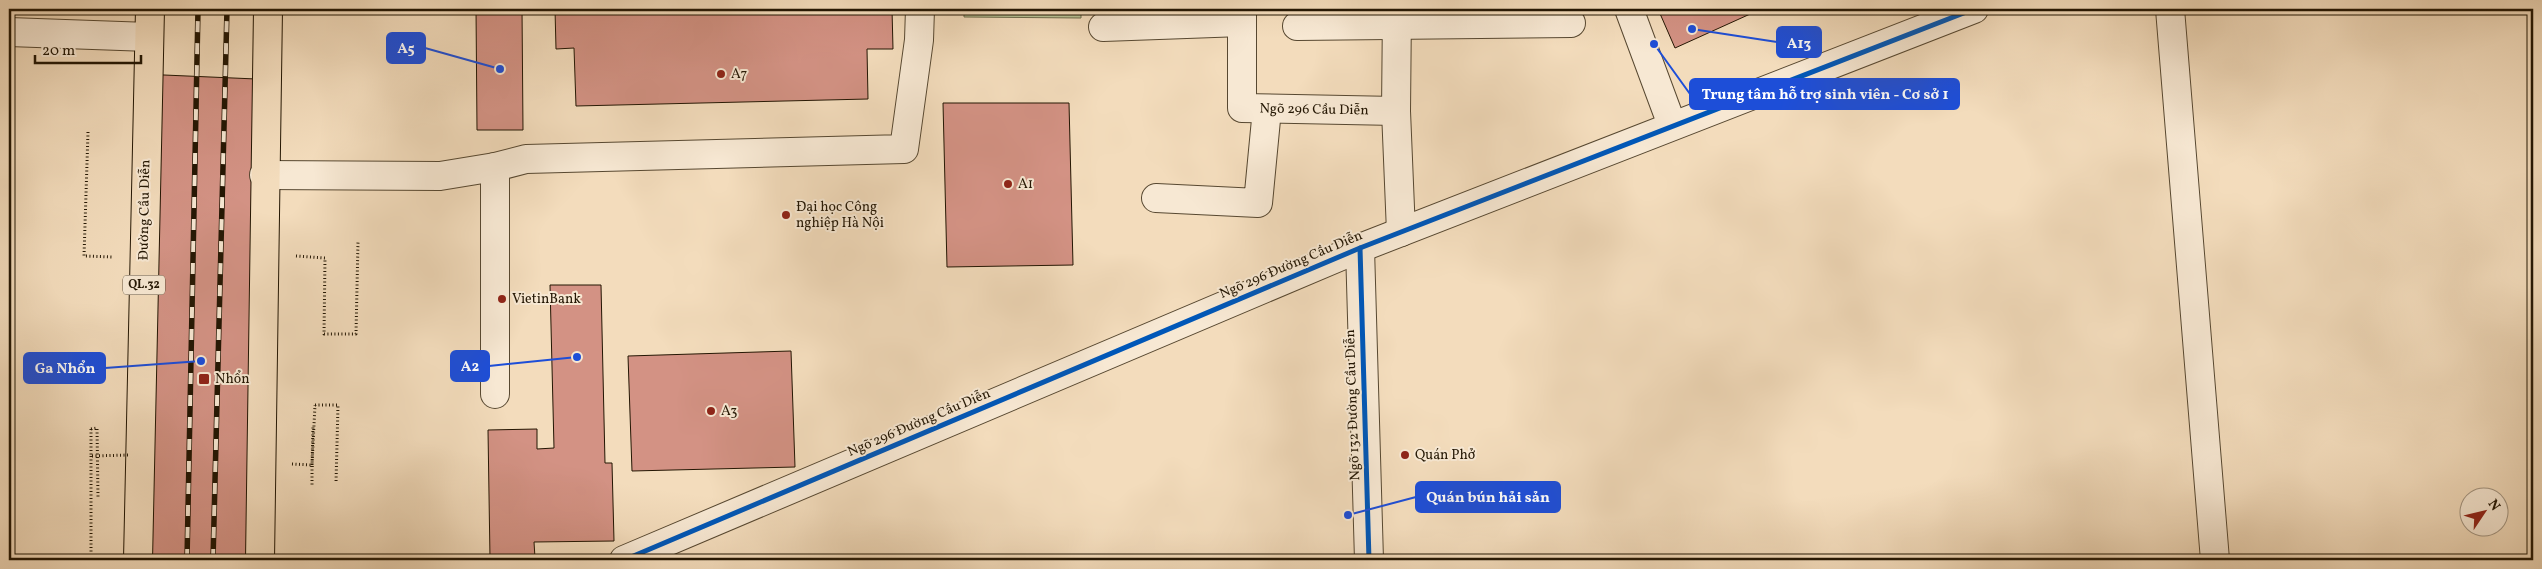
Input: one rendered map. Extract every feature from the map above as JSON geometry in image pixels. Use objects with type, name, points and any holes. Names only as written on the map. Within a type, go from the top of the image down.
[{"type":"highway","name":"Đường Cầu Diễn","points":[[138,560],[150,9]]},
{"type":"highway","points":[[260,560],[264,175],[268,9]]},
{"type":"street","points":[[264,175],[440,176],[495,167],[526,159],[904,149],[919,40],[920,9]]},
{"type":"street","points":[[1629,9],[1672,125]]},
{"type":"street","name":"Ngõ 296 Đường Cầu Diễn","points":[[624,560],[1360,248],[1974,9]]},
{"type":"street","points":[[2170,9],[2215,560]]},
{"type":"street","points":[[1103,27],[1242,15]]},
{"type":"street","name":"Ngõ 296 Cầu Diễn","points":[[1242,15],[1242,108],[1396,111]]},
{"type":"street","points":[[1396,17],[1396,111],[1401,232]]},
{"type":"street","points":[[1297,26],[1396,17],[1571,23]]},
{"type":"street","points":[[9,32],[149,37]]},
{"type":"street","points":[[1156,198],[1258,203],[1267,109]]},
{"type":"street","points":[[495,167],[496,394]]},
{"type":"street","name":"Ngõ 132 Đường Cầu Diễn","points":[[1360,248],[1369,560]]},
{"type":"path","points":[[84,256],[88,132]]},
{"type":"path","points":[[325,258],[324,334],[356,334],[358,242]]},
{"type":"path","points":[[313,426],[312,485],[315,405],[338,405],[336,483]]},
{"type":"path","points":[[91,560],[91,429],[97,428],[98,497]]},
{"type":"path","points":[[91,456],[129,455]]},
{"type":"green space","points":[[964,9],[1081,9],[1081,18],[964,17]]},
{"type":"building","points":[[476,9],[522,9],[523,130],[477,130]]},
{"type":"building","name":"A7","points":[[555,9],[892,9],[893,49],[867,49],[868,99],[576,106],[574,48],[556,49]]},
{"type":"building","points":[[1658,9],[1759,9],[1759,10],[1675,48]]},
{"type":"building","points":[[141,74],[279,80],[264,560],[126,560]]},
{"type":"building","name":"A1","points":[[943,103],[1069,103],[1073,265],[947,267]]},
{"type":"building","points":[[550,285],[601,285],[605,463],[612,463],[614,541],[534,542],[535,558],[490,559],[488,430],[537,429],[537,449],[554,448]]},
{"type":"building","name":"A3","points":[[791,351],[795,467],[632,471],[628,356]]},
{"type":"railway","points":[[187,560],[198,9]]},
{"type":"railway","points":[[213,560],[227,9]]},
{"type":"cycle path","points":[[624,560],[1360,248],[1974,9]]},
{"type":"cycle path","points":[[1360,248],[1369,560]]},
{"type":"place","name":"A13","points":[[1692,29]]},
{"type":"place","name":"Trung tâm hỗ trợ sinh viên - Cơ sở 1","points":[[1654,44]]},
{"type":"place","name":"A5","points":[[500,69]]},
{"type":"place","name":"A7","points":[[721,74]]},
{"type":"place","name":"A1","points":[[1008,184]]},
{"type":"place","name":"Đại học Công nghiệp Hà Nội","points":[[786,215]]},
{"type":"place","name":"VietinBank","points":[[502,299]]},
{"type":"place","name":"A2","points":[[577,357]]},
{"type":"place","name":"Ga Nhổn","points":[[201,361]]},
{"type":"place","name":"Nhổn","points":[[204,379]]},
{"type":"place","name":"A3","points":[[711,411]]},
{"type":"place","name":"Quán Phở","points":[[1405,455]]},
{"type":"place","name":"Quán bún hải sản","points":[[1348,515]]}]
